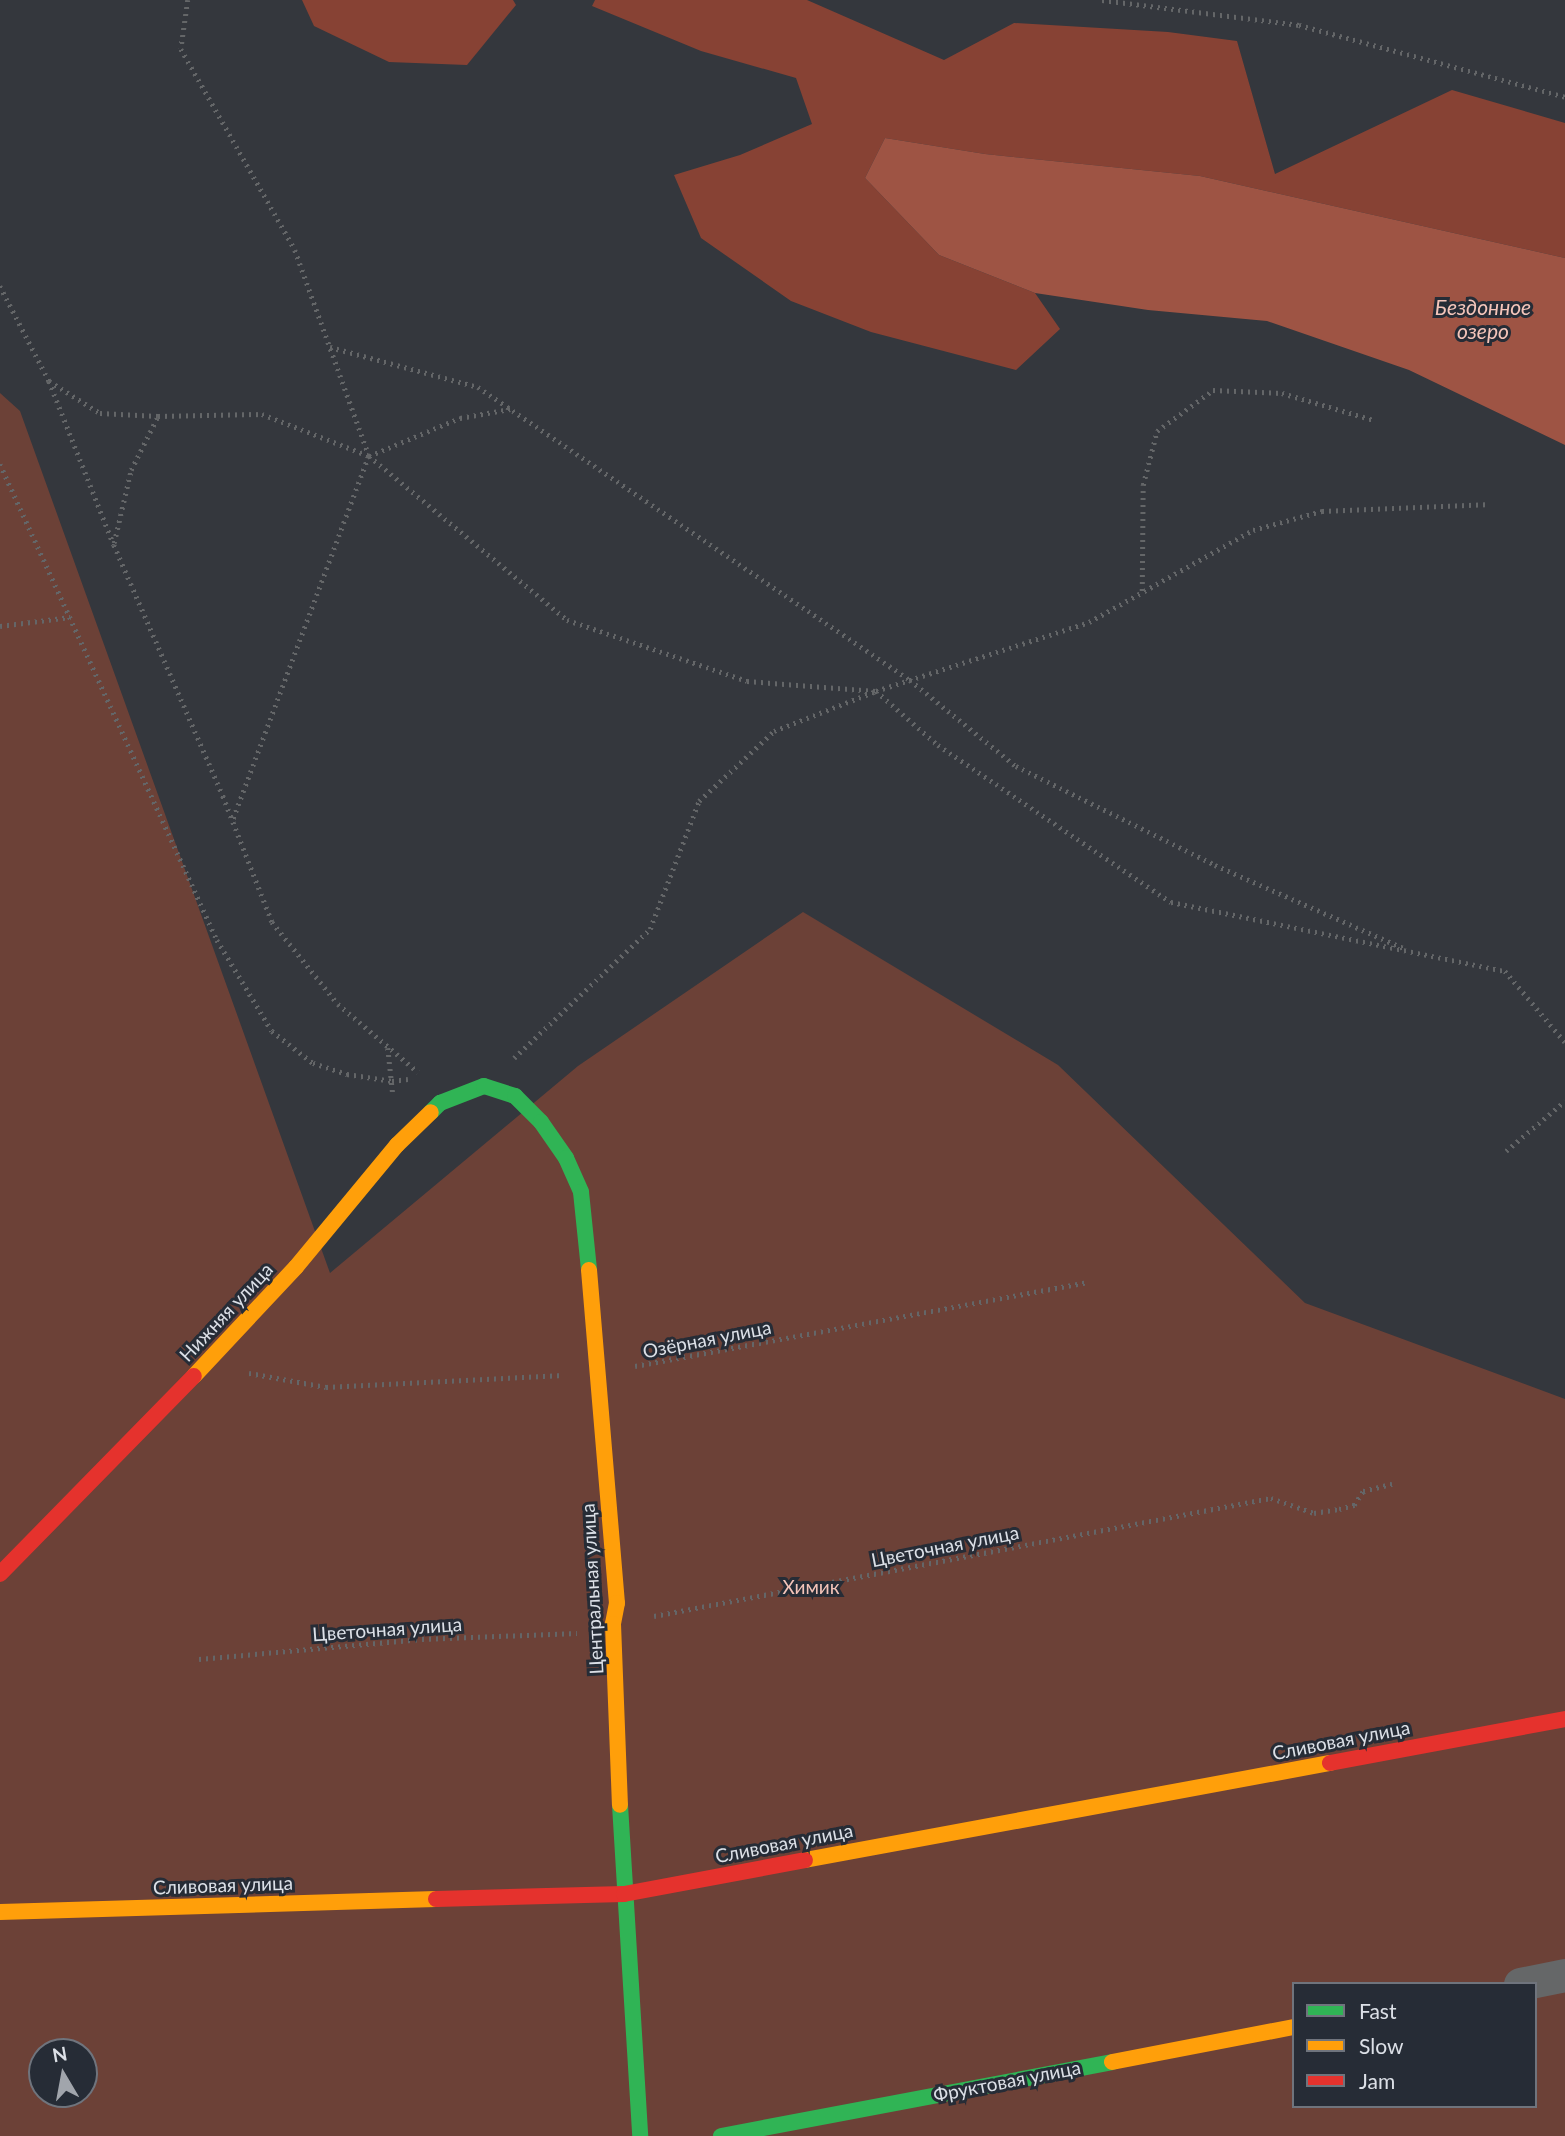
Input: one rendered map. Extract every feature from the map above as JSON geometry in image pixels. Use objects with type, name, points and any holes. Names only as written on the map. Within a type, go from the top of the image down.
[{"type":"street","name":"Нижняя улица","points":[[0,1574],[205,1365],[296,1267],[403,1139],[440,1103],[484,1086]]},
{"type":"street","name":"Центральная улица","points":[[484,1086],[515,1096],[541,1122],[566,1158],[581,1192],[600,1373],[617,1602],[613,1624],[624,1894],[640,2136]]},
{"type":"street","name":"Сливовая улица","points":[[0,1912],[624,1894],[1565,1719]]},
{"type":"street","points":[[1530,1982],[1565,1975]]},
{"type":"street","name":"Фруктовая улица","points":[[721,2136],[1292,2027]]},
{"type":"path","points":[[188,0],[181,49],[295,250],[369,456],[232,821]]},
{"type":"path","points":[[1102,0],[1298,25],[1565,97]]},
{"type":"path","points":[[0,286],[49,381],[114,545],[232,821],[272,922],[338,1004],[423,1077]]},
{"type":"path","points":[[330,347],[478,387],[910,680],[1016,766],[1215,866],[1413,952]]},
{"type":"path","points":[[49,381],[100,413],[158,416],[262,414],[369,456],[567,620],[747,681],[876,691],[938,745],[1171,902],[1504,971],[1565,1042]]},
{"type":"path","points":[[1142,592],[1143,485],[1157,430],[1213,390],[1282,393],[1374,420]]},
{"type":"path","points":[[369,456],[460,418],[510,409]]},
{"type":"path","points":[[114,545],[131,470],[158,416]]},
{"type":"path","points":[[0,464],[216,940],[272,1031],[313,1063],[346,1074],[392,1081]]},
{"type":"path","points":[[484,1086],[650,929],[699,802],[774,731],[876,691],[1088,622],[1253,530],[1322,510],[1486,504]]},
{"type":"path","points":[[0,626],[69,617]]},
{"type":"path","points":[[1555,1030],[1565,1030]]},
{"type":"path","points":[[1506,1151],[1565,1101]]},
{"type":"path","name":"Озёрная улица","points":[[205,1365],[326,1387],[600,1373],[1088,1282]]},
{"type":"path","name":"Цветочная улица","points":[[199,1659],[422,1639],[592,1633],[613,1624],[1271,1498],[1314,1513],[1339,1509],[1354,1506],[1363,1491],[1392,1484]]},
{"type":"green space","name":"Химик","points":[[0,393],[20,411],[330,1273],[578,1066],[803,912],[1058,1065],[1305,1303],[1565,1399],[1565,2136],[0,2136]]},
{"type":"shaded area","points":[[302,0],[513,0],[516,5],[467,65],[389,62],[314,26]]},
{"type":"shaded area","points":[[595,0],[807,0],[944,60],[1014,23],[1168,32],[1237,41],[1275,174],[1452,90],[1565,123],[1565,258],[1200,176],[985,154],[885,138],[865,178],[939,255],[1035,293],[1060,329],[1016,370],[871,332],[791,301],[701,238],[674,175],[740,155],[812,124],[796,78],[701,51],[592,6]]},
{"type":"water","name":"Бездонное озеро","points":[[885,138],[985,154],[1200,176],[1565,258],[1565,445],[1409,370],[1267,321],[1148,310],[1035,293],[939,255],[865,178]]},
{"type":"traffic: fast","points":[[431,1112],[440,1103],[484,1086],[515,1096],[541,1122],[566,1158],[581,1192],[589,1270]]},
{"type":"traffic: fast","points":[[620,1805],[640,2136]]},
{"type":"traffic: fast","points":[[721,2136],[1112,2062]]},
{"type":"traffic: slow","points":[[194,1376],[296,1267],[397,1145],[431,1112]]},
{"type":"traffic: slow","points":[[589,1270],[617,1603],[613,1624],[620,1805]]},
{"type":"traffic: slow","points":[[805,1860],[1330,1763]]},
{"type":"traffic: slow","points":[[0,1912],[436,1899]]},
{"type":"traffic: slow","points":[[1112,2062],[1292,2027]]},
{"type":"traffic: jam","points":[[0,1574],[194,1376]]},
{"type":"traffic: jam","points":[[1330,1763],[1565,1719]]},
{"type":"traffic: jam","points":[[436,1899],[624,1894],[805,1860]]}]
